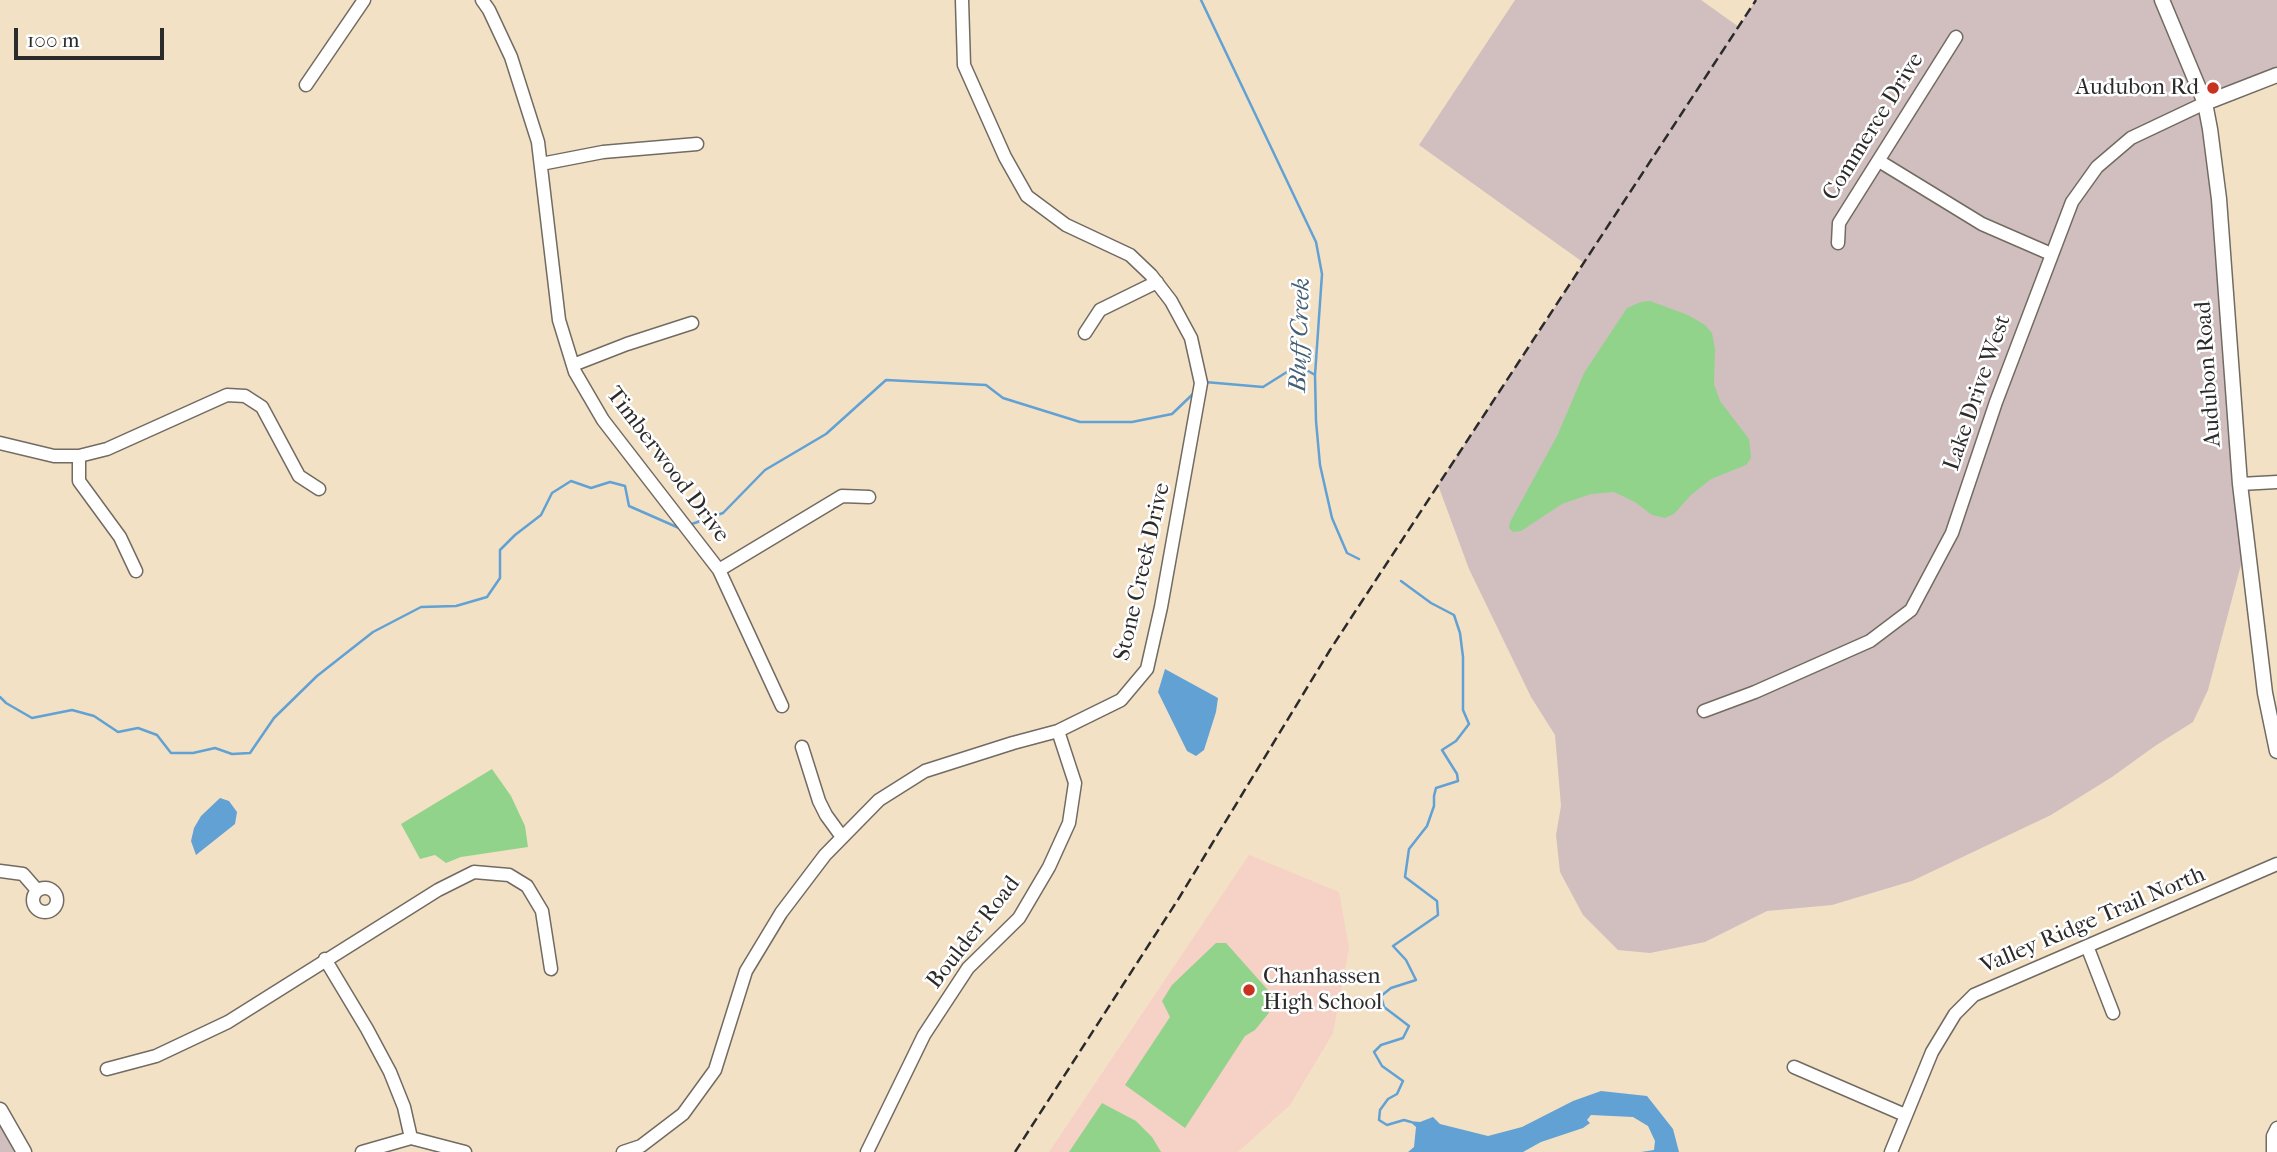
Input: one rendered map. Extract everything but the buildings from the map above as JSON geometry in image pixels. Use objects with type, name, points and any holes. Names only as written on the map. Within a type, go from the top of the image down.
[{"type":"street","points":[[306,85],[364,0]]},
{"type":"street","name":"Timberwood Drive","points":[[482,0],[489,9],[511,57],[538,142],[559,320],[573,365],[603,420],[719,570],[782,706]]},
{"type":"street","name":"Stone Creek Drive","points":[[623,1152],[641,1146],[683,1114],[715,1070],[746,971],[781,913],[825,855],[879,800],[925,771],[1058,731],[1121,700],[1147,669],[1161,607],[1201,383],[1191,338],[1171,301],[1157,282],[1130,255],[1066,225],[1027,196],[1005,157],[964,65],[962,0]]},
{"type":"street","name":"Audubon Road","points":[[2162,0],[2204,103],[2210,129],[2219,199],[2240,484],[2265,693],[2277,751]]},
{"type":"street","name":"Commerce Drive","points":[[1838,243],[1839,223],[1956,37]]},
{"type":"street","name":"Lake Drive West","points":[[1704,711],[1755,692],[1870,641],[1911,610],[1952,533],[1996,402],[2072,202],[2097,167],[2131,138],[2204,103],[2277,75]]},
{"type":"street","points":[[541,164],[604,152],[697,144]]},
{"type":"street","points":[[1879,161],[1982,224],[2051,254]]},
{"type":"street","points":[[1085,332],[1100,310],[1157,282]]},
{"type":"street","points":[[573,365],[692,323]]},
{"type":"street","points":[[0,443],[54,456],[79,456],[107,449],[227,396],[246,396],[262,407],[299,476],[319,488]]},
{"type":"street","points":[[79,456],[79,481],[120,537],[136,571]]},
{"type":"street","points":[[2240,484],[2277,482]]},
{"type":"street","points":[[719,570],[842,496],[869,496]]},
{"type":"street","name":"Boulder Road","points":[[867,1152],[924,1035],[968,968],[1019,918],[1049,867],[1069,823],[1075,783],[1058,731]]},
{"type":"street","points":[[802,747],[819,801],[842,837]]},
{"type":"street","name":"Valley Ridge Trail North","points":[[1891,1152],[1932,1052],[1955,1014],[1974,995],[2277,864]]},
{"type":"street","points":[[0,871],[23,874],[37,890]]},
{"type":"street","points":[[107,1069],[156,1056],[228,1022],[439,890],[474,872],[509,875],[527,886],[542,911],[551,969]]},
{"type":"street","points":[[2087,946],[2113,1013]]},
{"type":"street","points":[[325,960],[390,1072],[404,1107],[411,1138]]},
{"type":"street","points":[[1794,1068],[1905,1115]]},
{"type":"street","points":[[0,1110],[24,1152]]},
{"type":"street","points":[[2273,1152],[2273,1136],[2277,1128]]},
{"type":"street","points":[[362,1152],[411,1138],[465,1152]]},
{"type":"shaded area","points":[[1515,0],[1701,0],[1739,27],[1756,0],[2277,0],[2277,75],[2205,104],[2247,542],[2208,690],[2193,722],[2051,815],[1912,881],[1832,905],[1767,911],[1705,942],[1650,953],[1618,950],[1583,915],[1560,872],[1556,835],[1561,806],[1555,735],[1531,697],[1469,569],[1438,485],[1584,263],[1419,145]]},
{"type":"shaded area","name":"Chanhassen High School","points":[[1249,855],[1339,892],[1349,948],[1333,1033],[1290,1105],[1238,1152],[1049,1152]]},
{"type":"shaded area","points":[[0,1110],[24,1152],[0,1152]]},
{"type":"green space","points":[[1650,301],[1688,315],[1705,325],[1712,333],[1715,349],[1714,384],[1720,401],[1749,439],[1751,458],[1746,465],[1711,479],[1691,495],[1674,514],[1665,518],[1652,515],[1635,502],[1614,492],[1591,494],[1562,504],[1521,531],[1513,532],[1509,528],[1510,522],[1557,436],[1584,373],[1627,308]]},
{"type":"green space","points":[[492,769],[511,796],[525,826],[528,847],[461,857],[446,863],[435,855],[420,859],[401,824]]},
{"type":"green space","points":[[1216,943],[1226,943],[1275,998],[1268,1014],[1255,1030],[1245,1036],[1185,1128],[1125,1085],[1170,1017],[1162,1001],[1172,985]]},
{"type":"green space","points":[[1102,1103],[1136,1121],[1152,1137],[1161,1152],[1069,1152]]},
{"type":"water","points":[[1165,669],[1218,698],[1204,750],[1196,756],[1187,751],[1158,692]]},
{"type":"water","points":[[220,798],[229,801],[237,812],[235,824],[196,855],[191,841],[194,828],[201,816]]},
{"type":"water","points":[[1601,1091],[1647,1096],[1673,1129],[1679,1152],[1641,1152],[1654,1150],[1655,1141],[1648,1126],[1633,1117],[1591,1115],[1587,1120],[1590,1123],[1583,1128],[1541,1142],[1523,1152],[1408,1152],[1414,1147],[1416,1127],[1409,1121],[1420,1122],[1433,1117],[1440,1124],[1488,1136],[1522,1127],[1573,1101]]},
{"type":"waterway","name":"Bluff Creek","points":[[1201,0],[1316,242],[1322,274],[1315,375],[1320,465],[1332,518],[1347,553],[1359,559]]},
{"type":"waterway","points":[[1205,382],[1263,387],[1298,365],[1315,375]]},
{"type":"waterway","points":[[689,525],[723,513],[765,470],[826,434],[886,380],[986,385],[1003,398],[1080,422],[1132,422],[1172,414],[1195,392]]},
{"type":"waterway","points":[[0,697],[32,718],[72,710],[94,716],[118,732],[138,728],[157,735],[171,753],[193,753],[215,748],[232,754],[250,753],[274,718],[317,676],[373,632],[421,607],[456,606],[487,597],[500,578],[500,550],[541,515],[552,493],[571,481],[591,488],[610,482],[625,486],[629,506],[679,528]]},
{"type":"waterway","name":"Bluff Creek","points":[[1401,581],[1431,603],[1454,615],[1463,657],[1463,710],[1469,724],[1456,741],[1442,750],[1457,774],[1458,781],[1436,788],[1434,806],[1427,826],[1409,849],[1405,877],[1437,901],[1438,915],[1393,946],[1406,960],[1416,980],[1391,988],[1381,996],[1384,1007],[1409,1026],[1403,1038],[1381,1045],[1374,1052],[1382,1066],[1403,1081],[1397,1094],[1388,1099],[1380,1110],[1379,1120],[1387,1125],[1404,1120],[1411,1122]]},
{"type":"railway","points":[[1015,1152],[1179,898],[1330,650],[1756,0]]},
{"type":"place","name":"Audubon Rd","points":[[2213,88]]},
{"type":"place","name":"Chanhassen High School","points":[[1249,990]]}]
